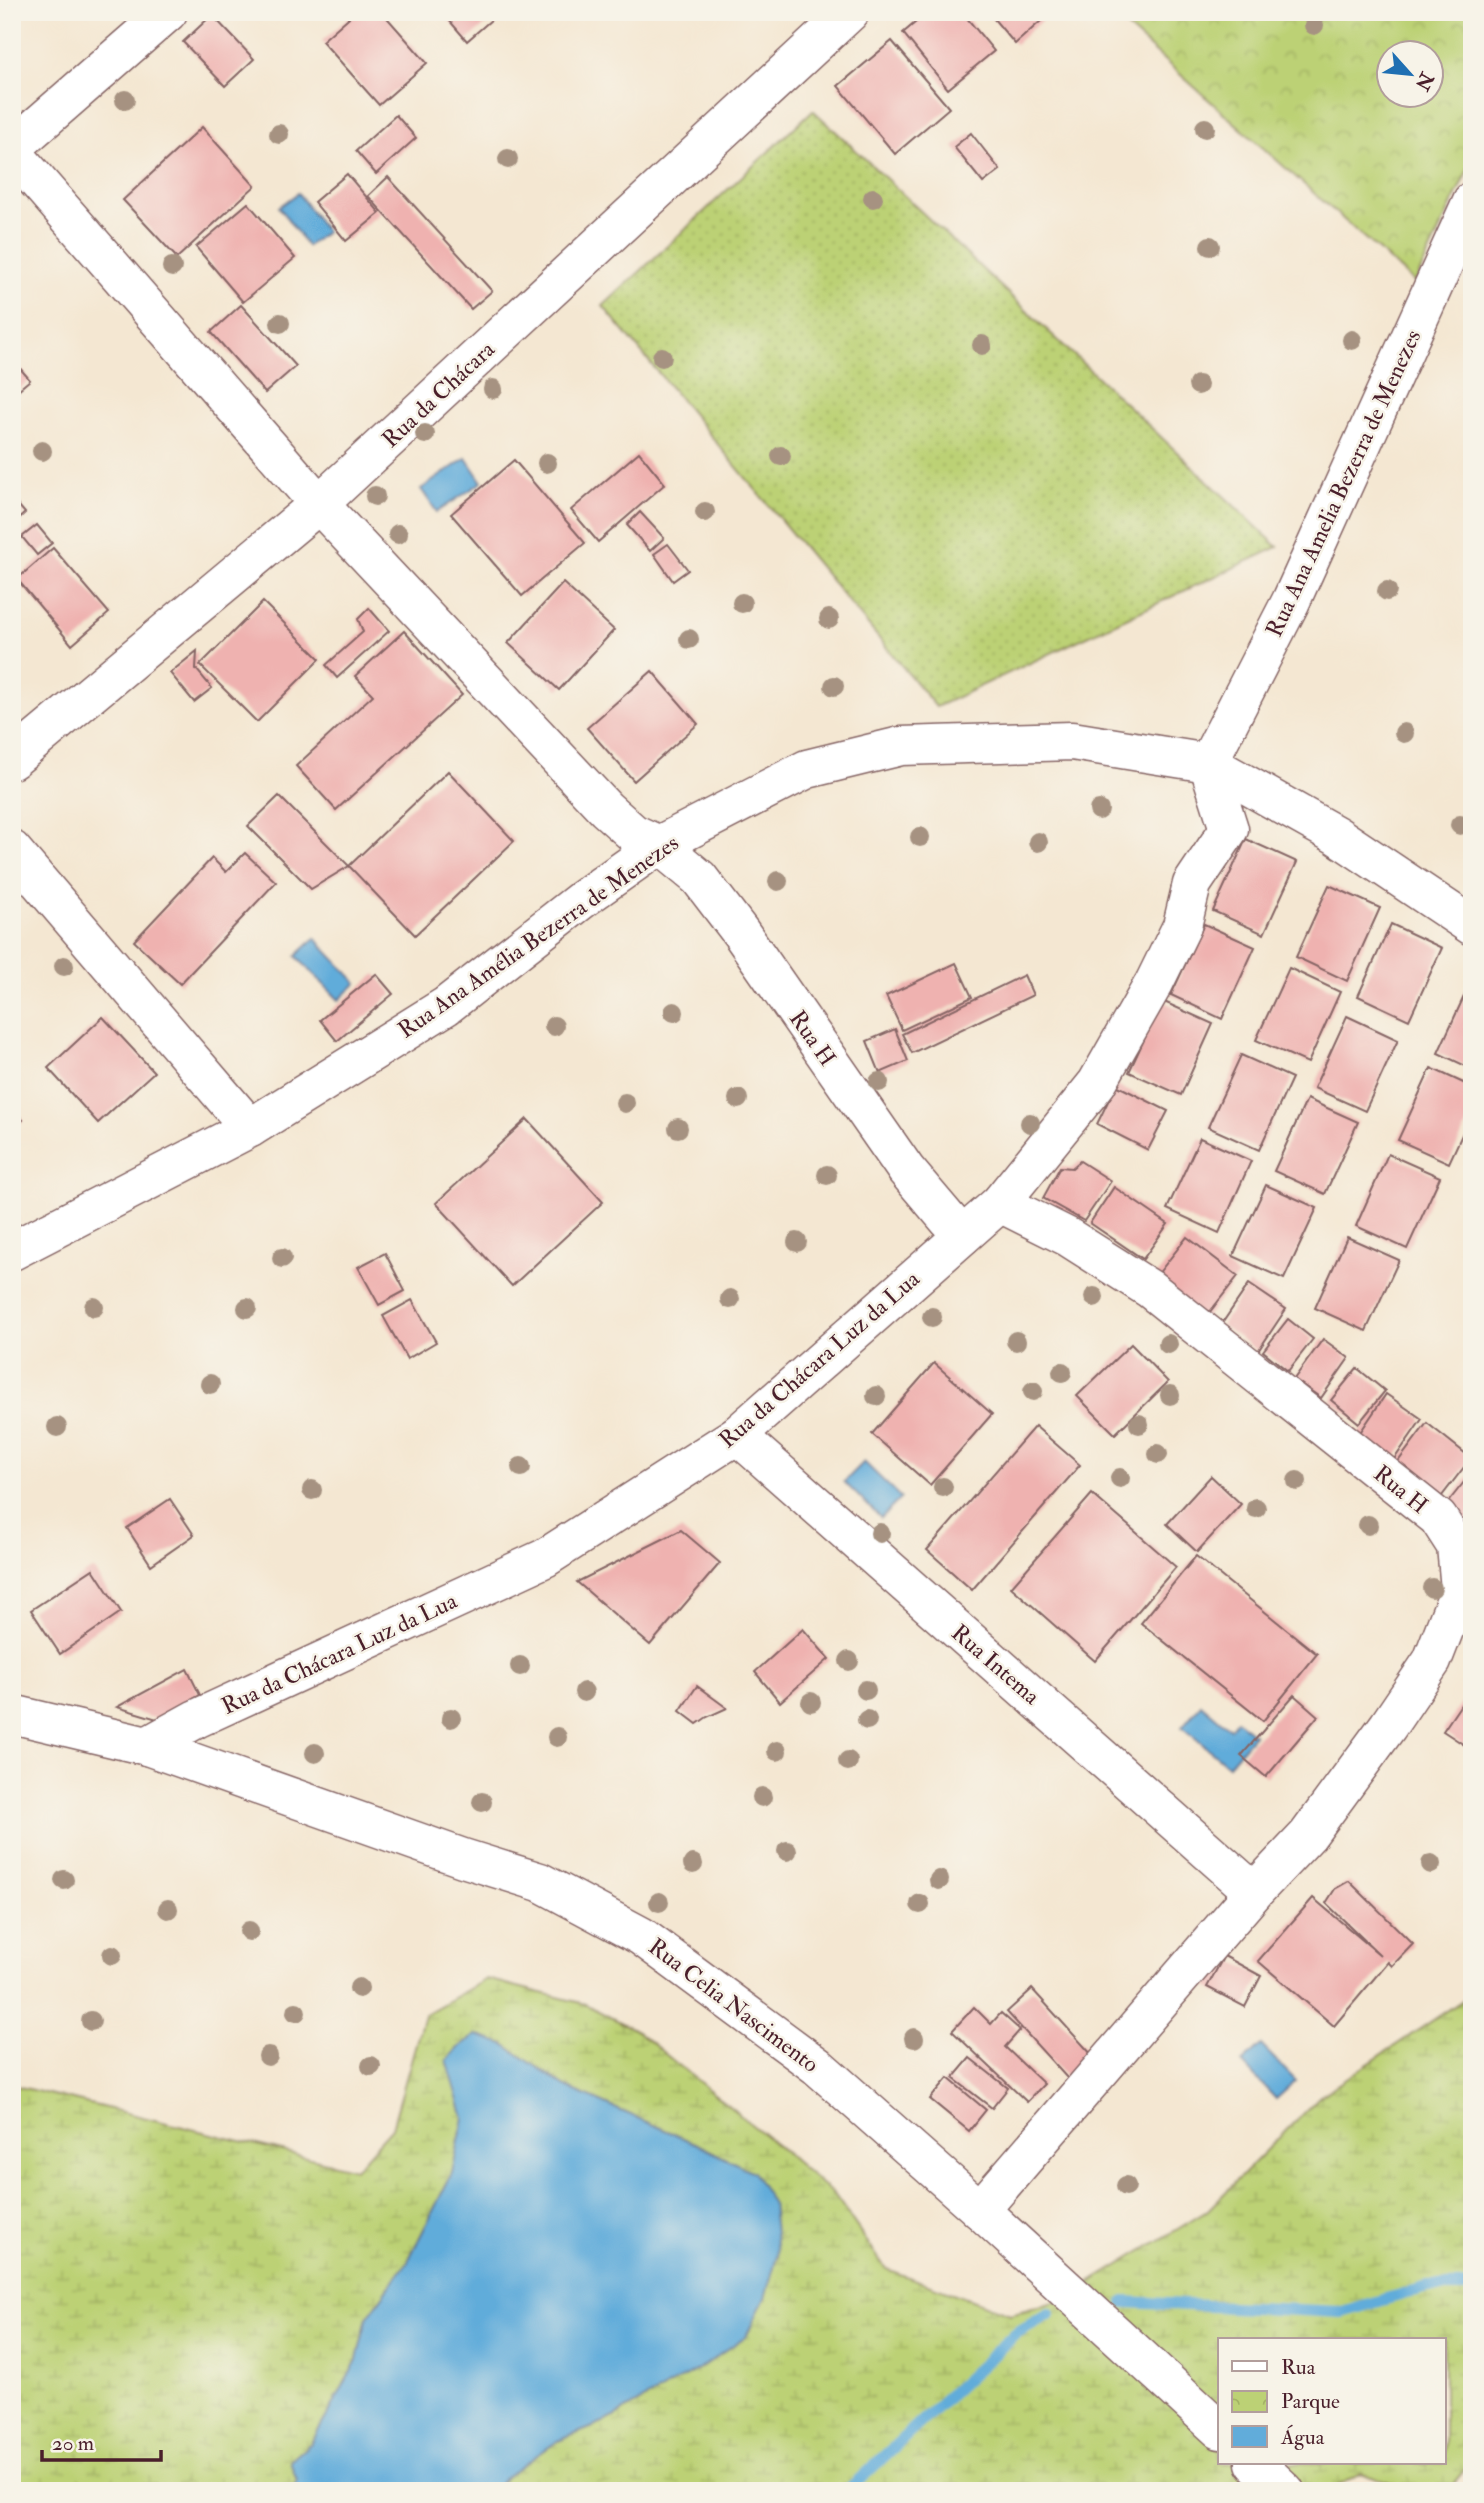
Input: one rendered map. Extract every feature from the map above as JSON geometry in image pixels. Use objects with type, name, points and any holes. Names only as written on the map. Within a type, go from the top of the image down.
[{"type":"street","points":[[12,150],[168,12]]},
{"type":"street","name":"Rua da Chácara","points":[[12,760],[319,504],[850,12]]},
{"type":"street","name":"Rua H","points":[[12,150],[319,504],[606,809],[633,833],[659,845],[699,878],[741,933],[906,1170],[962,1236]]},
{"type":"street","name":"Rua Ana Amelia Bezerra de Menezes","points":[[1208,763],[1291,601],[1472,201]]},
{"type":"street","name":"Rua Ana Amélia Bezerra de Menezes","points":[[12,1251],[250,1128],[446,1006],[584,898],[659,845],[807,769],[901,746],[1072,741],[1208,763],[1336,835],[1472,926]]},
{"type":"street","name":"Rua da Chácara Luz da Lua","points":[[147,1746],[196,1718],[545,1558],[737,1435],[1000,1203],[1097,1083],[1154,983],[1182,926],[1192,884],[1229,829],[1208,763]]},
{"type":"street","points":[[12,850],[250,1128]]},
{"type":"street","name":"Rua H","points":[[980,2210],[1254,1892],[1308,1835],[1432,1661],[1460,1589],[1456,1546],[1438,1518],[1150,1289],[1068,1237],[1000,1203]]},
{"type":"street","name":"Rua Intema","points":[[737,1435],[1254,1892]]},
{"type":"street","points":[[12,1714],[147,1746]]},
{"type":"street","name":"Rua Celia Nascimento","points":[[147,1746],[463,1858],[540,1882],[641,1936],[817,2066],[980,2210],[1218,2428]]},
{"type":"street","points":[[1256,2464],[1285,2491]]},
{"type":"green space","points":[[1110,12],[1472,12],[1472,161],[1415,283]]},
{"type":"green space","points":[[813,110],[1278,547],[936,707],[603,306]]},
{"type":"green space","points":[[486,1979],[585,2004],[637,2031],[836,2197],[886,2269],[1010,2314],[1062,2300],[1207,2211],[1319,2097],[1472,1994],[1472,2461],[1447,2491],[1413,2491],[1360,2473],[1330,2491],[494,2491],[505,2477],[558,2441],[603,2423],[705,2365],[746,2336],[753,2172],[697,2144],[564,2086],[504,2044],[458,2093],[464,2118],[452,2173],[408,2261],[367,2318],[357,2360],[330,2411],[311,2443],[290,2461],[297,2481],[292,2491],[12,2491],[12,2085],[355,2169],[392,2128],[424,2015]]},
{"type":"water","points":[[298,193],[326,232],[307,246],[279,207]]},
{"type":"water","points":[[466,458],[482,482],[437,512],[421,489]]},
{"type":"water","points":[[315,938],[357,983],[339,1000],[296,956]]},
{"type":"water","points":[[864,1462],[901,1498],[881,1518],[844,1482]]},
{"type":"water","points":[[1201,1704],[1230,1729],[1237,1720],[1254,1735],[1228,1765],[1182,1727]]},
{"type":"water","points":[[476,2035],[504,2044],[564,2086],[697,2144],[753,2172],[772,2202],[777,2256],[765,2298],[746,2336],[705,2365],[603,2423],[558,2441],[505,2477],[494,2491],[292,2491],[297,2481],[290,2461],[311,2443],[330,2411],[357,2360],[367,2318],[408,2261],[452,2173],[464,2118],[447,2060]]},
{"type":"water","points":[[1261,2045],[1296,2081],[1276,2099],[1242,2063]]},
{"type":"building","points":[[355,12],[382,12],[427,63],[379,105],[322,41]]},
{"type":"building","points":[[442,12],[500,12],[467,41]]},
{"type":"building","points":[[928,12],[962,12],[994,51],[948,89],[903,33]]},
{"type":"building","points":[[988,12],[1051,12],[1015,44]]},
{"type":"building","points":[[212,15],[254,59],[225,86],[183,42]]},
{"type":"building","points":[[892,41],[949,108],[895,154],[838,86]]},
{"type":"building","points":[[396,115],[416,138],[376,174],[356,151]]},
{"type":"building","points":[[202,127],[255,186],[177,258],[123,200]]},
{"type":"building","points":[[971,133],[1000,170],[983,183],[954,147]]},
{"type":"building","points":[[347,174],[380,213],[346,241],[314,202]]},
{"type":"building","points":[[388,177],[492,291],[471,309],[368,196]]},
{"type":"building","points":[[248,203],[295,258],[243,302],[196,247]]},
{"type":"building","points":[[241,305],[296,366],[265,393],[211,332]]},
{"type":"building","points":[[12,359],[30,380],[12,395]]},
{"type":"building","points":[[639,452],[665,484],[598,542],[571,510]]},
{"type":"building","points":[[514,460],[585,543],[522,596],[451,514]]},
{"type":"building","points":[[12,498],[25,513],[12,525]]},
{"type":"building","points":[[640,512],[664,538],[650,551],[627,525]]},
{"type":"building","points":[[37,525],[52,543],[37,555],[22,537]]},
{"type":"building","points":[[668,544],[688,570],[673,581],[654,554]]},
{"type":"building","points":[[53,548],[109,613],[72,645],[17,579]]},
{"type":"building","points":[[563,583],[614,630],[559,690],[508,643]]},
{"type":"building","points":[[263,602],[320,659],[257,722],[200,665]]},
{"type":"building","points":[[369,608],[389,631],[337,678],[326,665],[363,632],[358,619]]},
{"type":"building","points":[[404,631],[462,695],[336,810],[296,766],[373,695],[355,676]]},
{"type":"building","points":[[197,651],[196,669],[212,688],[194,702],[170,673]]},
{"type":"building","points":[[652,671],[698,724],[634,781],[587,728]]},
{"type":"building","points":[[448,771],[514,841],[415,935],[349,866]]},
{"type":"building","points":[[279,796],[349,866],[311,889],[248,826]]},
{"type":"building","points":[[1246,839],[1297,862],[1264,934],[1213,911]]},
{"type":"building","points":[[245,853],[276,882],[180,984],[134,941],[212,858],[226,872]]},
{"type":"building","points":[[1329,885],[1380,908],[1347,981],[1296,957]]},
{"type":"building","points":[[1204,924],[1255,947],[1222,1019],[1171,995]]},
{"type":"building","points":[[1391,924],[1442,948],[1409,1020],[1358,996]]},
{"type":"building","points":[[956,963],[972,997],[902,1030],[886,996]]},
{"type":"building","points":[[1289,968],[1340,992],[1308,1063],[1256,1040]]},
{"type":"building","points":[[376,974],[393,994],[337,1041],[320,1020]]},
{"type":"building","points":[[1024,975],[1033,995],[912,1053],[902,1034]]},
{"type":"building","points":[[1472,979],[1472,1069],[1438,1053]]},
{"type":"building","points":[[1162,1001],[1213,1024],[1181,1095],[1129,1072]]},
{"type":"building","points":[[1347,1016],[1398,1040],[1365,1111],[1314,1088]]},
{"type":"building","points":[[103,1017],[154,1072],[98,1123],[48,1068]]},
{"type":"building","points":[[895,1029],[908,1061],[880,1073],[867,1041]]},
{"type":"building","points":[[1241,1055],[1292,1078],[1259,1150],[1208,1127]]},
{"type":"building","points":[[1431,1068],[1472,1087],[1472,1113],[1449,1163],[1398,1140]]},
{"type":"building","points":[[1116,1085],[1168,1111],[1148,1150],[1097,1124]]},
{"type":"building","points":[[1307,1099],[1358,1122],[1325,1194],[1274,1171]]},
{"type":"building","points":[[12,1108],[23,1120],[12,1130]]},
{"type":"building","points":[[527,1119],[603,1202],[512,1286],[436,1203]]},
{"type":"building","points":[[1200,1138],[1251,1161],[1219,1233],[1167,1209]]},
{"type":"building","points":[[1388,1154],[1440,1177],[1407,1249],[1356,1226]]},
{"type":"building","points":[[1080,1161],[1111,1181],[1084,1221],[1043,1198],[1060,1167],[1072,1168]]},
{"type":"building","points":[[1266,1185],[1317,1208],[1284,1279],[1233,1256]]},
{"type":"building","points":[[1114,1187],[1168,1224],[1143,1259],[1090,1223]]},
{"type":"building","points":[[1187,1237],[1238,1276],[1205,1318],[1154,1279]]},
{"type":"building","points":[[1347,1237],[1399,1260],[1366,1331],[1315,1308]]},
{"type":"building","points":[[385,1253],[405,1291],[379,1305],[358,1267]]},
{"type":"building","points":[[1249,1284],[1286,1309],[1258,1351],[1221,1325]]},
{"type":"building","points":[[412,1300],[436,1342],[407,1359],[383,1316]]},
{"type":"building","points":[[1288,1319],[1313,1339],[1288,1371],[1263,1351]]},
{"type":"building","points":[[1323,1339],[1349,1358],[1321,1398],[1294,1379]]},
{"type":"building","points":[[1131,1344],[1168,1382],[1115,1434],[1077,1396]]},
{"type":"building","points":[[934,1363],[992,1414],[930,1485],[872,1434]]},
{"type":"building","points":[[1357,1368],[1385,1391],[1359,1423],[1331,1400]]},
{"type":"building","points":[[1386,1394],[1422,1419],[1390,1465],[1355,1440]]},
{"type":"building","points":[[1427,1423],[1471,1458],[1438,1501],[1394,1467]]},
{"type":"building","points":[[1035,1426],[1080,1465],[972,1590],[927,1550]]},
{"type":"building","points":[[1472,1472],[1472,1528],[1445,1506]]},
{"type":"building","points":[[1211,1476],[1241,1504],[1197,1552],[1167,1524]]},
{"type":"building","points":[[1092,1494],[1176,1567],[1095,1661],[1011,1587]]},
{"type":"building","points":[[170,1499],[194,1535],[151,1565],[127,1528]]},
{"type":"building","points":[[681,1530],[720,1563],[650,1645],[577,1582]]},
{"type":"building","points":[[1196,1556],[1317,1654],[1263,1721],[1141,1623]]},
{"type":"building","points":[[93,1569],[121,1612],[60,1654],[31,1610]]},
{"type":"building","points":[[803,1629],[829,1659],[780,1702],[755,1672]]},
{"type":"building","points":[[187,1669],[200,1695],[157,1719],[117,1707]]},
{"type":"building","points":[[697,1686],[727,1708],[697,1724],[680,1711]]},
{"type":"building","points":[[1294,1695],[1318,1716],[1266,1777],[1241,1756]]},
{"type":"building","points":[[1464,1700],[1472,1705],[1472,1750],[1443,1731]]},
{"type":"building","points":[[1349,1881],[1413,1944],[1392,1966],[1388,1962],[1334,2026],[1258,1961],[1313,1898],[1380,1955],[1326,1903],[1335,1889]]},
{"type":"building","points":[[1224,1956],[1261,1976],[1245,2007],[1207,1987]]},
{"type":"building","points":[[1032,1989],[1093,2056],[1068,2079],[1007,2012]]},
{"type":"building","points":[[974,2007],[991,2024],[1001,2013],[1020,2030],[1005,2047],[1044,2084],[1027,2102],[952,2031]]},
{"type":"building","points":[[970,2058],[1008,2088],[992,2108],[953,2078]]},
{"type":"building","points":[[948,2078],[986,2110],[969,2131],[930,2099]]},
{"type":"waterway","points":[[1124,2302],[1342,2312],[1427,2287],[1472,2287]]},
{"type":"waterway","points":[[847,2491],[1016,2333],[1049,2314]]}]
